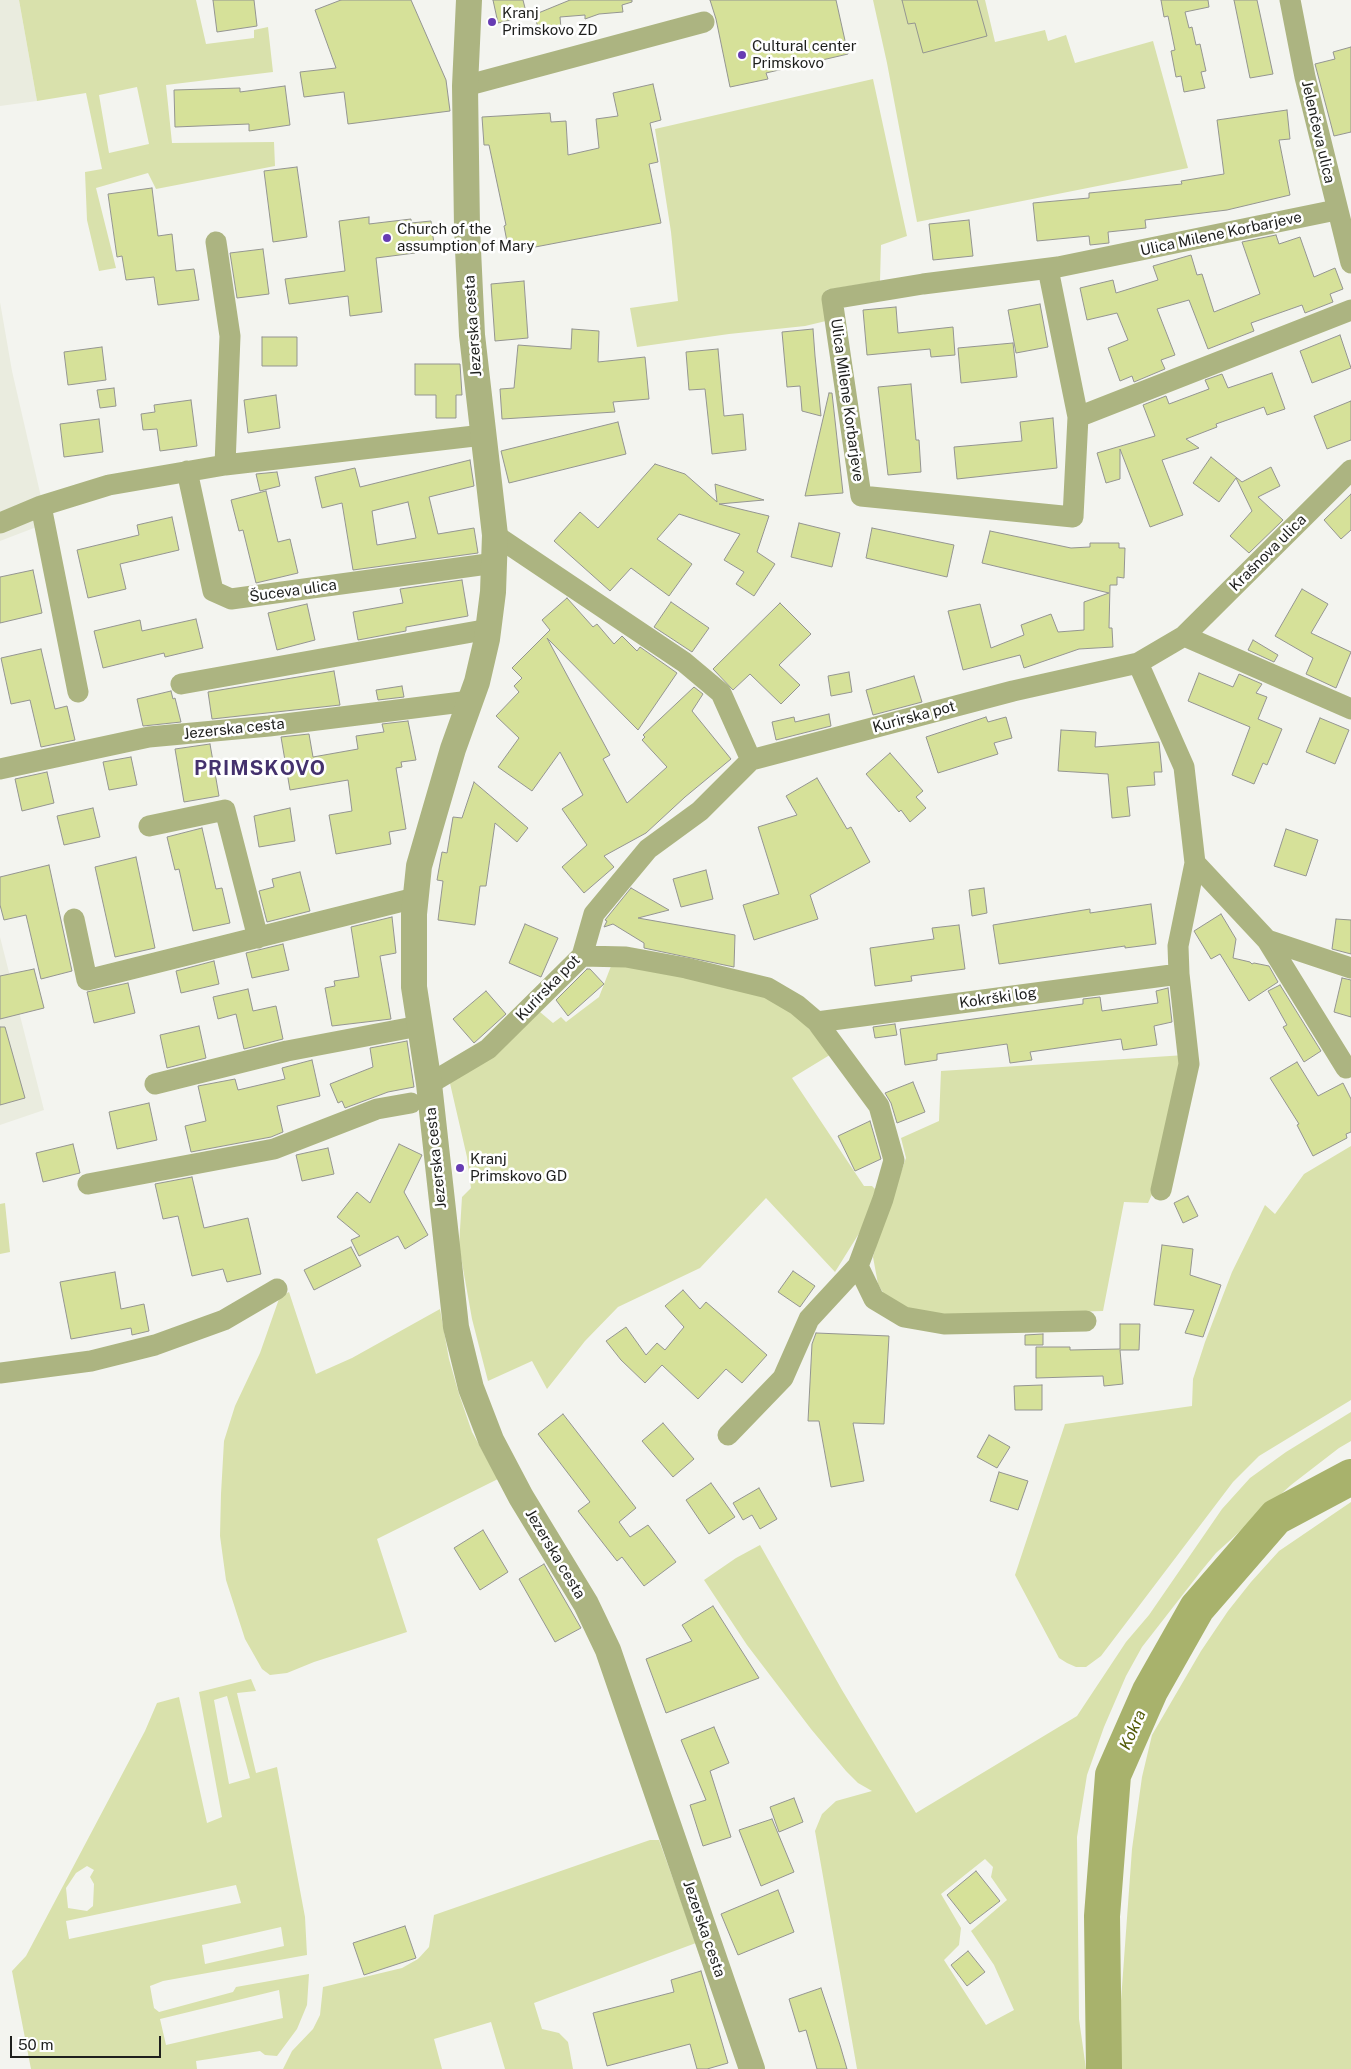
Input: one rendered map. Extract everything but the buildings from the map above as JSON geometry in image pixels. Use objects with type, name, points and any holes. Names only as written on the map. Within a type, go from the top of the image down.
[{"type":"street","name":"Jezerska cesta","points":[[469,0],[465,86],[466,215],[472,335],[495,535],[495,563],[488,629],[477,682],[431,822],[420,866],[415,898],[414,988],[428,1084],[456,1327],[471,1388],[491,1440],[520,1497],[586,1604],[608,1650],[752,2069]]},
{"type":"street","name":"Jelenčeva ulica","points":[[1290,0],[1336,210],[1351,264]]},
{"type":"street","points":[[465,86],[704,22]]},
{"type":"street","name":"Ulica Milene Korbarjeve","points":[[1048,268],[1078,417],[1073,517],[861,496],[832,299],[923,284],[1048,268],[1336,210]]},
{"type":"street","points":[[216,242],[230,336],[225,465]]},
{"type":"street","points":[[1078,417],[1351,310]]},
{"type":"street","points":[[0,523],[41,506],[109,486],[187,471],[483,435]]},
{"type":"street","name":"Krašnova ulica","points":[[1138,663],[1184,636],[1351,470]]},
{"type":"street","name":"Šuceva ulica","points":[[187,471],[213,590],[231,599],[495,563]]},
{"type":"street","points":[[41,506],[78,692]]},
{"type":"street","points":[[495,535],[684,662],[721,693],[751,760]]},
{"type":"street","points":[[181,684],[488,629]]},
{"type":"street","points":[[1184,636],[1351,709]]},
{"type":"street","points":[[1138,663],[1184,767],[1195,863],[1178,946],[1179,974],[1189,1064],[1161,1190]]},
{"type":"street","name":"Kurirska pot","points":[[428,1084],[488,1048],[582,956],[594,914],[648,849],[700,811],[751,760],[1013,691],[1138,663]]},
{"type":"street","name":"Jezerska cesta","points":[[0,769],[149,737],[269,726],[470,701]]},
{"type":"street","points":[[149,826],[225,810],[258,938]]},
{"type":"street","points":[[1195,863],[1268,940],[1346,1068]]},
{"type":"street","points":[[74,919],[87,980],[415,898]]},
{"type":"street","points":[[1268,940],[1351,968]]},
{"type":"street","points":[[582,956],[626,957],[768,988],[797,1005],[817,1022],[879,1106],[894,1160],[883,1199],[858,1266],[809,1319],[783,1378],[728,1435]]},
{"type":"street","name":"Kokrški log","points":[[817,1022],[1179,974]]},
{"type":"street","points":[[155,1084],[287,1051],[419,1026]]},
{"type":"street","name":"Jezerska cesta","points":[[88,1184],[274,1149],[376,1109],[411,1103]]},
{"type":"street","points":[[858,1266],[874,1299],[904,1317],[944,1324],[1086,1321]]},
{"type":"street","points":[[0,1373],[91,1361],[155,1345],[224,1320],[277,1288]]},
{"type":"shaded area","points":[[0,0],[19,0],[37,101],[0,106]]},
{"type":"shaded area","points":[[0,302],[12,371],[47,523],[0,541]]},
{"type":"shaded area","points":[[0,937],[44,1110],[0,1125]]},
{"type":"green space","points":[[19,0],[196,0],[206,44],[254,38],[254,30],[268,27],[273,72],[166,85],[172,143],[274,142],[275,166],[156,189],[148,173],[96,188],[116,268],[99,271],[87,220],[85,172],[102,169],[86,93],[37,101]],"holes":[[[137,87],[149,144],[109,153],[99,95]]]},
{"type":"green space","points":[[873,0],[985,0],[995,42],[1045,30],[1048,41],[1066,35],[1075,63],[1153,41],[1188,168],[917,222]]},
{"type":"green space","points":[[873,79],[907,236],[881,245],[880,281],[826,290],[826,321],[805,326],[637,347],[630,308],[678,301],[671,232],[655,129]]},
{"type":"green space","points":[[613,961],[780,1000],[833,1053],[792,1078],[864,1186],[872,1186],[880,1194],[868,1219],[835,1272],[766,1198],[700,1268],[618,1307],[585,1341],[547,1389],[532,1361],[488,1381],[472,1319],[459,1246],[462,1197],[471,1188],[467,1157],[449,1079],[540,1012],[553,1023],[561,1017],[566,1022],[599,997]]},
{"type":"green space","points":[[1185,1055],[1155,1188],[1148,1203],[1124,1202],[1103,1311],[931,1316],[918,1313],[885,1296],[878,1284],[873,1257],[882,1225],[906,1158],[901,1138],[939,1121],[941,1071]]},
{"type":"green space","points":[[1351,1146],[1351,1400],[1259,1456],[1233,1482],[1101,1656],[1086,1667],[1076,1667],[1067,1663],[1059,1658],[1015,1575],[1065,1424],[1192,1406],[1193,1379],[1205,1342],[1232,1272],[1265,1205],[1275,1214],[1304,1174]]},
{"type":"green space","points":[[5,1203],[10,1252],[0,1254],[0,1204]]},
{"type":"green space","points":[[289,1292],[316,1374],[352,1358],[440,1309],[449,1359],[459,1394],[472,1432],[498,1479],[377,1539],[407,1632],[314,1662],[287,1673],[270,1675],[262,1669],[245,1639],[226,1580],[220,1536],[221,1494],[224,1441],[235,1406],[260,1353],[280,1296]]},
{"type":"green space","points":[[1351,1412],[1351,1441],[1291,1485],[1216,1553],[1142,1647],[1126,1676],[1104,1727],[1087,1775],[1077,1837],[1079,2019],[1086,2069],[857,2069],[815,1831],[822,1814],[836,1801],[872,1791],[858,1783],[846,1771],[811,1729],[747,1645],[704,1580],[736,1558],[760,1545],[842,1690],[916,1813],[1077,1716],[1126,1642],[1149,1615],[1222,1509],[1250,1478],[1286,1452]],"holes":[[[985,1859],[993,1867],[991,1877],[1007,1900],[971,1931],[994,1965],[1014,2010],[986,2025],[944,1960],[959,1945],[961,1928],[941,1894]]]},
{"type":"green space","points":[[1351,1502],[1351,2069],[1121,2069],[1119,2028],[1132,1849],[1142,1777],[1152,1735],[1201,1651],[1228,1611],[1251,1582],[1279,1551]]},
{"type":"green space","points":[[251,1679],[256,1691],[237,1693],[256,1773],[277,1767],[305,1917],[307,1955],[163,1981],[150,1986],[154,2008],[159,2012],[233,1992],[236,1987],[309,1974],[307,2005],[297,2029],[277,2056],[265,2055],[260,2051],[196,2061],[197,2069],[31,2069],[12,1971],[26,1956],[145,1731],[157,1703],[179,1697],[207,1823],[222,1817],[199,1692]],"holes":[[[227,1696],[250,1778],[229,1784],[214,1700]],[[87,1866],[94,1870],[90,1877],[94,1884],[93,1906],[87,1911],[68,1908],[66,1888],[76,1873]],[[236,1885],[241,1903],[69,1939],[66,1921]],[[281,1927],[284,1946],[205,1964],[202,1945]],[[279,1990],[283,2018],[166,2045],[160,2019]]]},
{"type":"green space","points":[[650,1840],[659,1840],[696,1943],[534,2003],[542,2029],[559,2033],[568,2042],[573,2069],[505,2069],[491,2022],[434,2039],[442,2069],[283,2069],[292,2051],[313,2029],[320,2015],[323,1987],[402,1968],[418,1959],[429,1947],[434,1915]]},
{"type":"waterway","name":"Kokra","points":[[1104,2069],[1102,1916],[1113,1775],[1150,1691],[1197,1608],[1276,1517],[1351,1477]]},
{"type":"place","name":"Kranj Primskovo ZD","points":[[492,22]]},
{"type":"place","name":"Cultural center Primskovo","points":[[742,55]]},
{"type":"place","name":"Church of the assumption of Mary","points":[[387,238]]},
{"type":"place","name":"Kranj Primskovo GD","points":[[460,1168]]},
{"type":"district","name":"PRIMSKOVO","points":[[260,769]]}]
